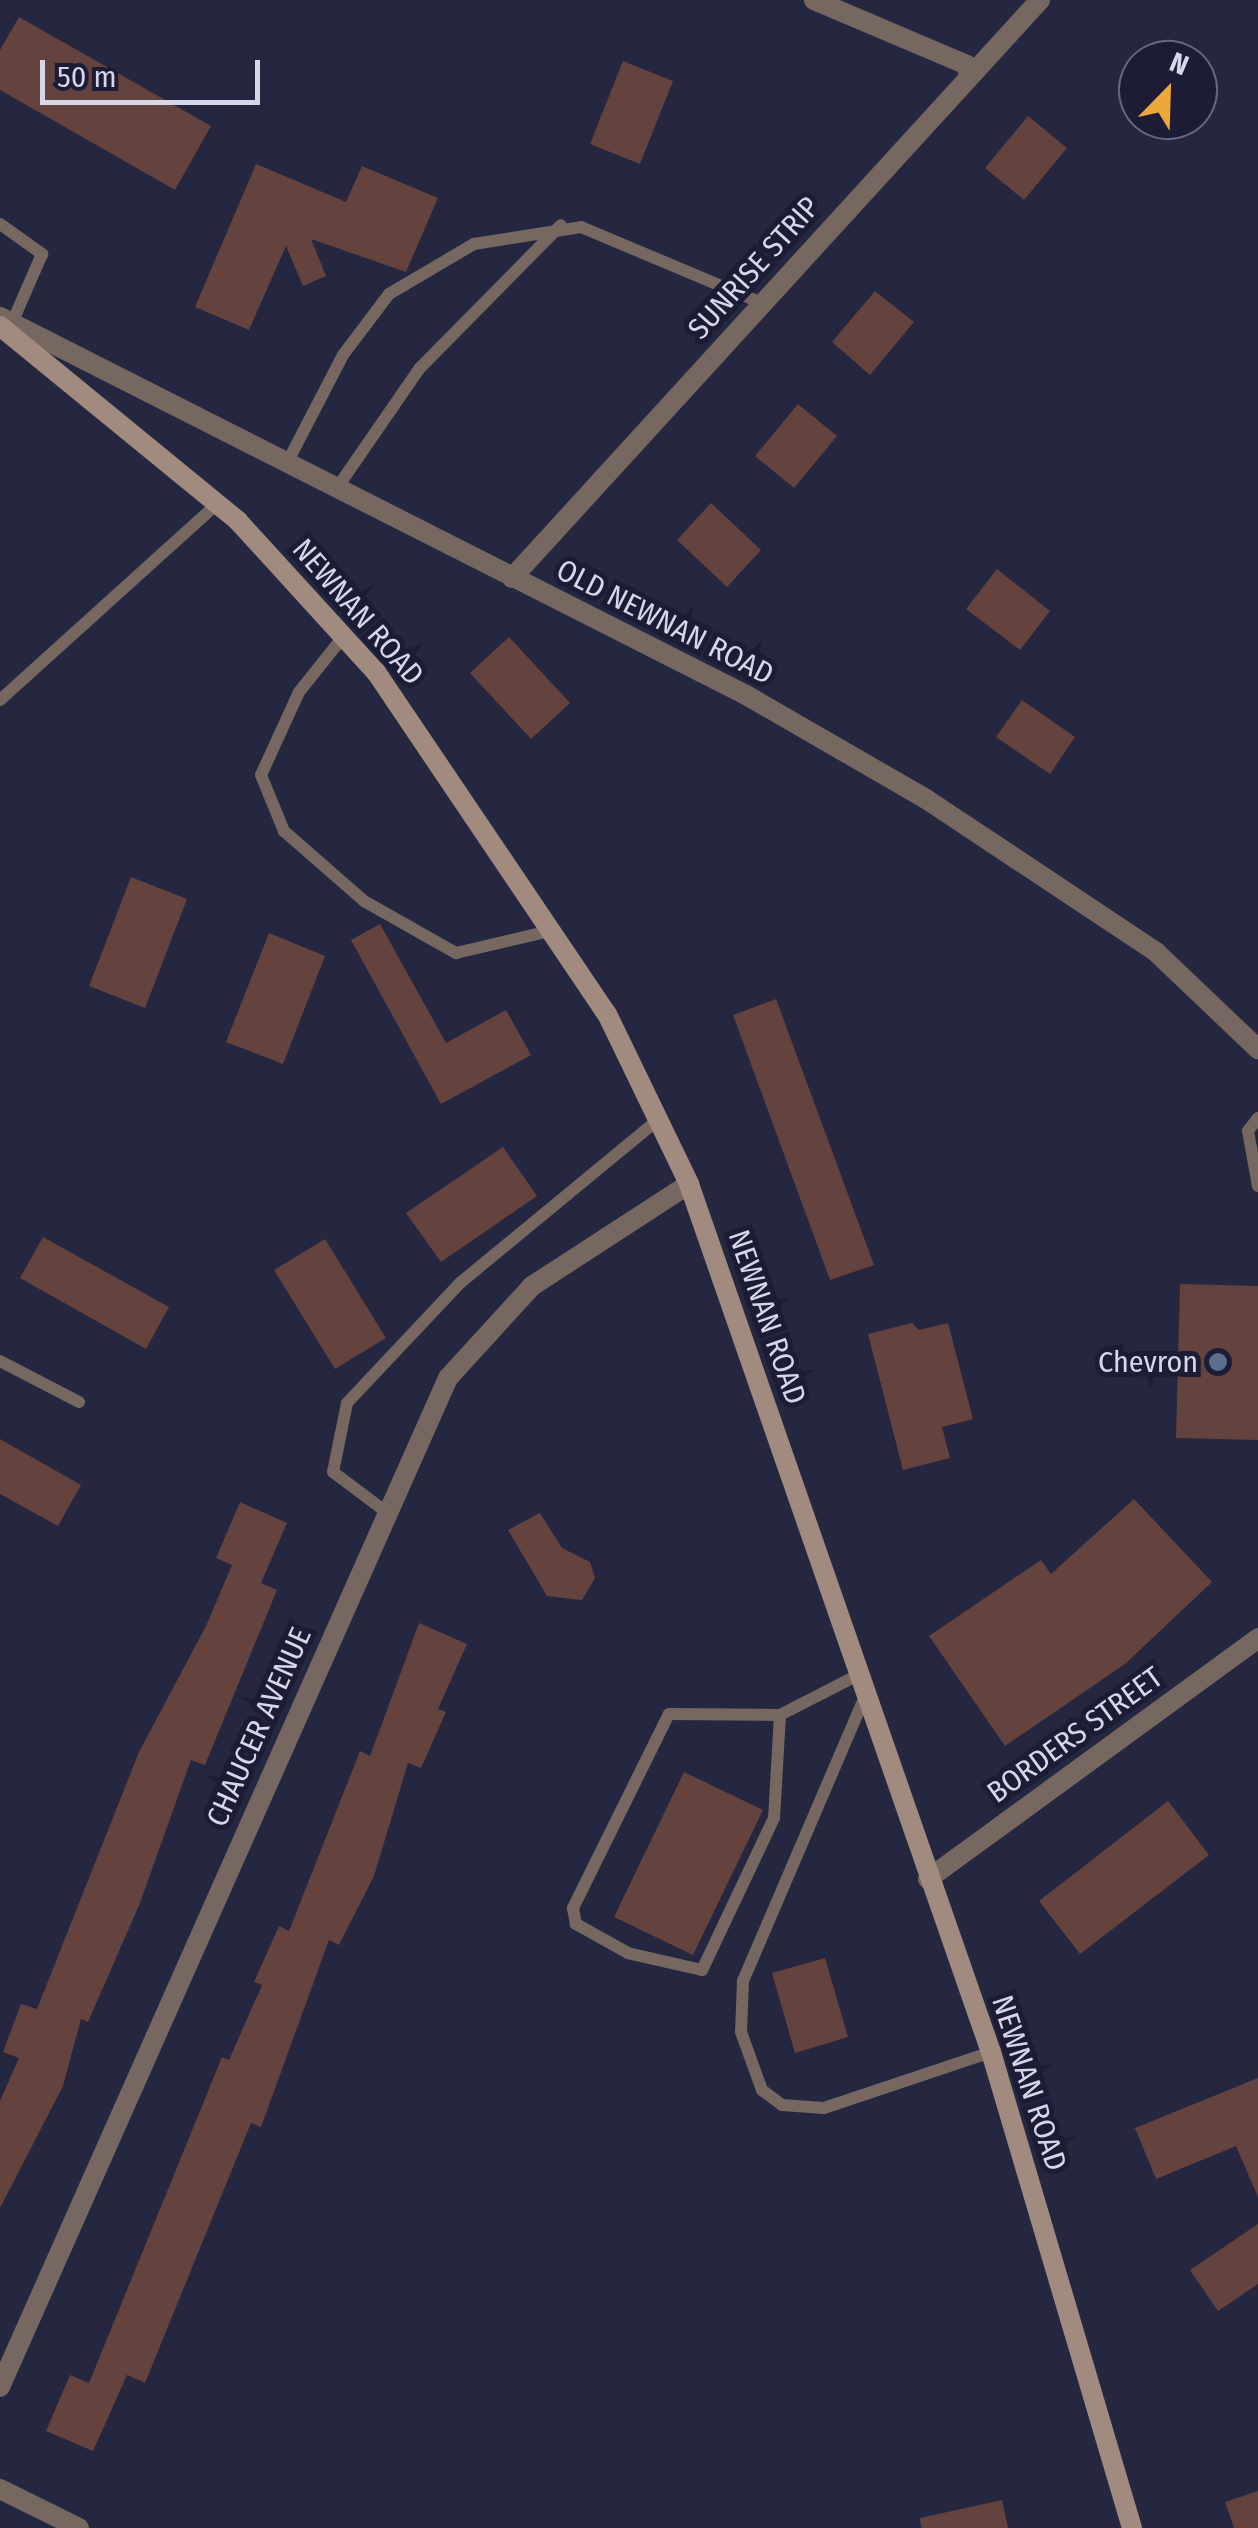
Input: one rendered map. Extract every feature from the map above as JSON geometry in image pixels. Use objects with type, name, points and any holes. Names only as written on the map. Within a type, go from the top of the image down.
[{"type":"main road","name":"NEWNAN ROAD","points":[[5,325],[218,503],[343,637],[556,929],[659,1119],[690,1184],[854,1676],[991,2052],[1132,2528]]},
{"type":"street","points":[[814,0],[967,64],[969,77]]},
{"type":"street","name":"SUNRISE STRIP","points":[[512,578],[1040,0]]},
{"type":"street","name":"OLD NEWNAN ROAD","points":[[5,325],[746,695],[1044,872],[1156,952],[1258,1050]]},
{"type":"street","name":"CHAUCER AVENUE","points":[[0,2387],[425,1419],[482,1334],[570,1258],[690,1184]]},
{"type":"street","name":"BORDERS STREET","points":[[928,1879],[1258,1638]]},
{"type":"street","points":[[0,2490],[79,2528]]},
{"type":"lane","points":[[0,224],[42,254],[5,325]]},
{"type":"lane","points":[[337,488],[418,369],[562,224]]},
{"type":"lane","points":[[287,463],[343,354],[388,294],[474,244],[562,224],[762,303]]},
{"type":"lane","points":[[0,700],[218,503]]},
{"type":"lane","points":[[343,637],[299,692],[261,776],[284,831],[364,901],[456,954],[556,929]]},
{"type":"lane","points":[[1258,1118],[1248,1132],[1258,1186]]},
{"type":"lane","points":[[385,1511],[333,1472],[347,1403],[460,1283],[659,1119]]},
{"type":"lane","points":[[0,1361],[79,1402]]},
{"type":"lane","points":[[780,1715],[774,1818],[702,1970],[628,1953],[576,1924],[574,1908],[669,1714],[780,1715],[854,1676]]},
{"type":"lane","points":[[863,1700],[743,1981],[740,2032],[762,2090],[782,2104],[810,2107],[991,2052]]},
{"type":"building","points":[[19,17],[211,126],[175,190],[0,90],[0,50]]},
{"type":"building","points":[[623,61],[673,81],[640,164],[590,144]]},
{"type":"building","points":[[1028,116],[1067,148],[1024,200],[985,168]]},
{"type":"building","points":[[256,164],[346,202],[362,166],[438,198],[406,272],[311,239],[326,276],[303,286],[286,246],[249,330],[195,307]]},
{"type":"building","points":[[875,291],[914,322],[870,375],[832,342]]},
{"type":"building","points":[[798,404],[837,436],[794,488],[755,456]]},
{"type":"building","points":[[711,503],[761,550],[727,587],[677,540]]},
{"type":"building","points":[[997,569],[1050,611],[1020,650],[966,609]]},
{"type":"building","points":[[509,637],[570,703],[531,739],[470,673]]},
{"type":"building","points":[[1022,700],[1075,737],[1050,774],[996,737]]},
{"type":"building","points":[[131,877],[187,899],[145,1008],[89,986]]},
{"type":"building","points":[[380,924],[446,1043],[506,1010],[531,1055],[441,1104],[351,940]]},
{"type":"building","points":[[269,933],[325,956],[283,1064],[226,1042]]},
{"type":"building","points":[[776,999],[874,1265],[830,1280],[733,1015]]},
{"type":"building","points":[[503,1147],[537,1196],[441,1262],[406,1213]]},
{"type":"building","points":[[43,1237],[169,1307],[146,1349],[20,1278]]},
{"type":"building","points":[[325,1239],[386,1338],[335,1369],[274,1270]]},
{"type":"building","name":"Chevron","points":[[1180,1284],[1258,1286],[1258,1440],[1176,1438]]},
{"type":"building","points":[[912,1323],[919,1330],[948,1323],[973,1419],[942,1427],[950,1458],[903,1470],[868,1334]]},
{"type":"building","points":[[0,1439],[81,1485],[58,1526],[0,1494]]},
{"type":"building","points":[[1134,1499],[1212,1582],[1125,1664],[1005,1746],[929,1636],[1041,1560],[1051,1574]]},
{"type":"building","points":[[240,1502],[287,1523],[261,1583],[277,1590],[205,1765],[191,1760],[140,1903],[88,2022],[81,2019],[63,2086],[0,2208],[0,2101],[19,2058],[3,2052],[21,2004],[37,2009],[139,1752],[206,1626],[232,1565],[216,1558]]},
{"type":"building","points":[[540,1513],[562,1548],[590,1562],[595,1578],[582,1600],[547,1596],[508,1530]]},
{"type":"building","points":[[419,1623],[467,1644],[438,1709],[446,1712],[421,1768],[408,1763],[374,1876],[339,1945],[329,1940],[261,2127],[251,2123],[145,2383],[127,2375],[93,2451],[46,2431],[70,2375],[89,2383],[222,2057],[229,2060],[262,1985],[254,1982],[279,1926],[289,1931],[360,1751],[370,1756]]},
{"type":"building","points":[[684,1772],[763,1810],[693,1955],[614,1917]]},
{"type":"building","points":[[1168,1801],[1209,1855],[1080,1954],[1039,1901]]},
{"type":"building","points":[[825,1958],[848,2037],[795,2053],[772,1973]]},
{"type":"building","points":[[1258,2078],[1258,2197],[1236,2146],[1156,2179],[1135,2128]]},
{"type":"building","points":[[1258,2224],[1258,2284],[1218,2311],[1190,2270]]},
{"type":"building","points":[[1258,2491],[1258,2528],[1234,2528],[1225,2502]]},
{"type":"building","points":[[1002,2500],[1008,2528],[921,2528],[920,2518]]},
{"type":"place","name":"Chevron","points":[[1218,1362]]}]
